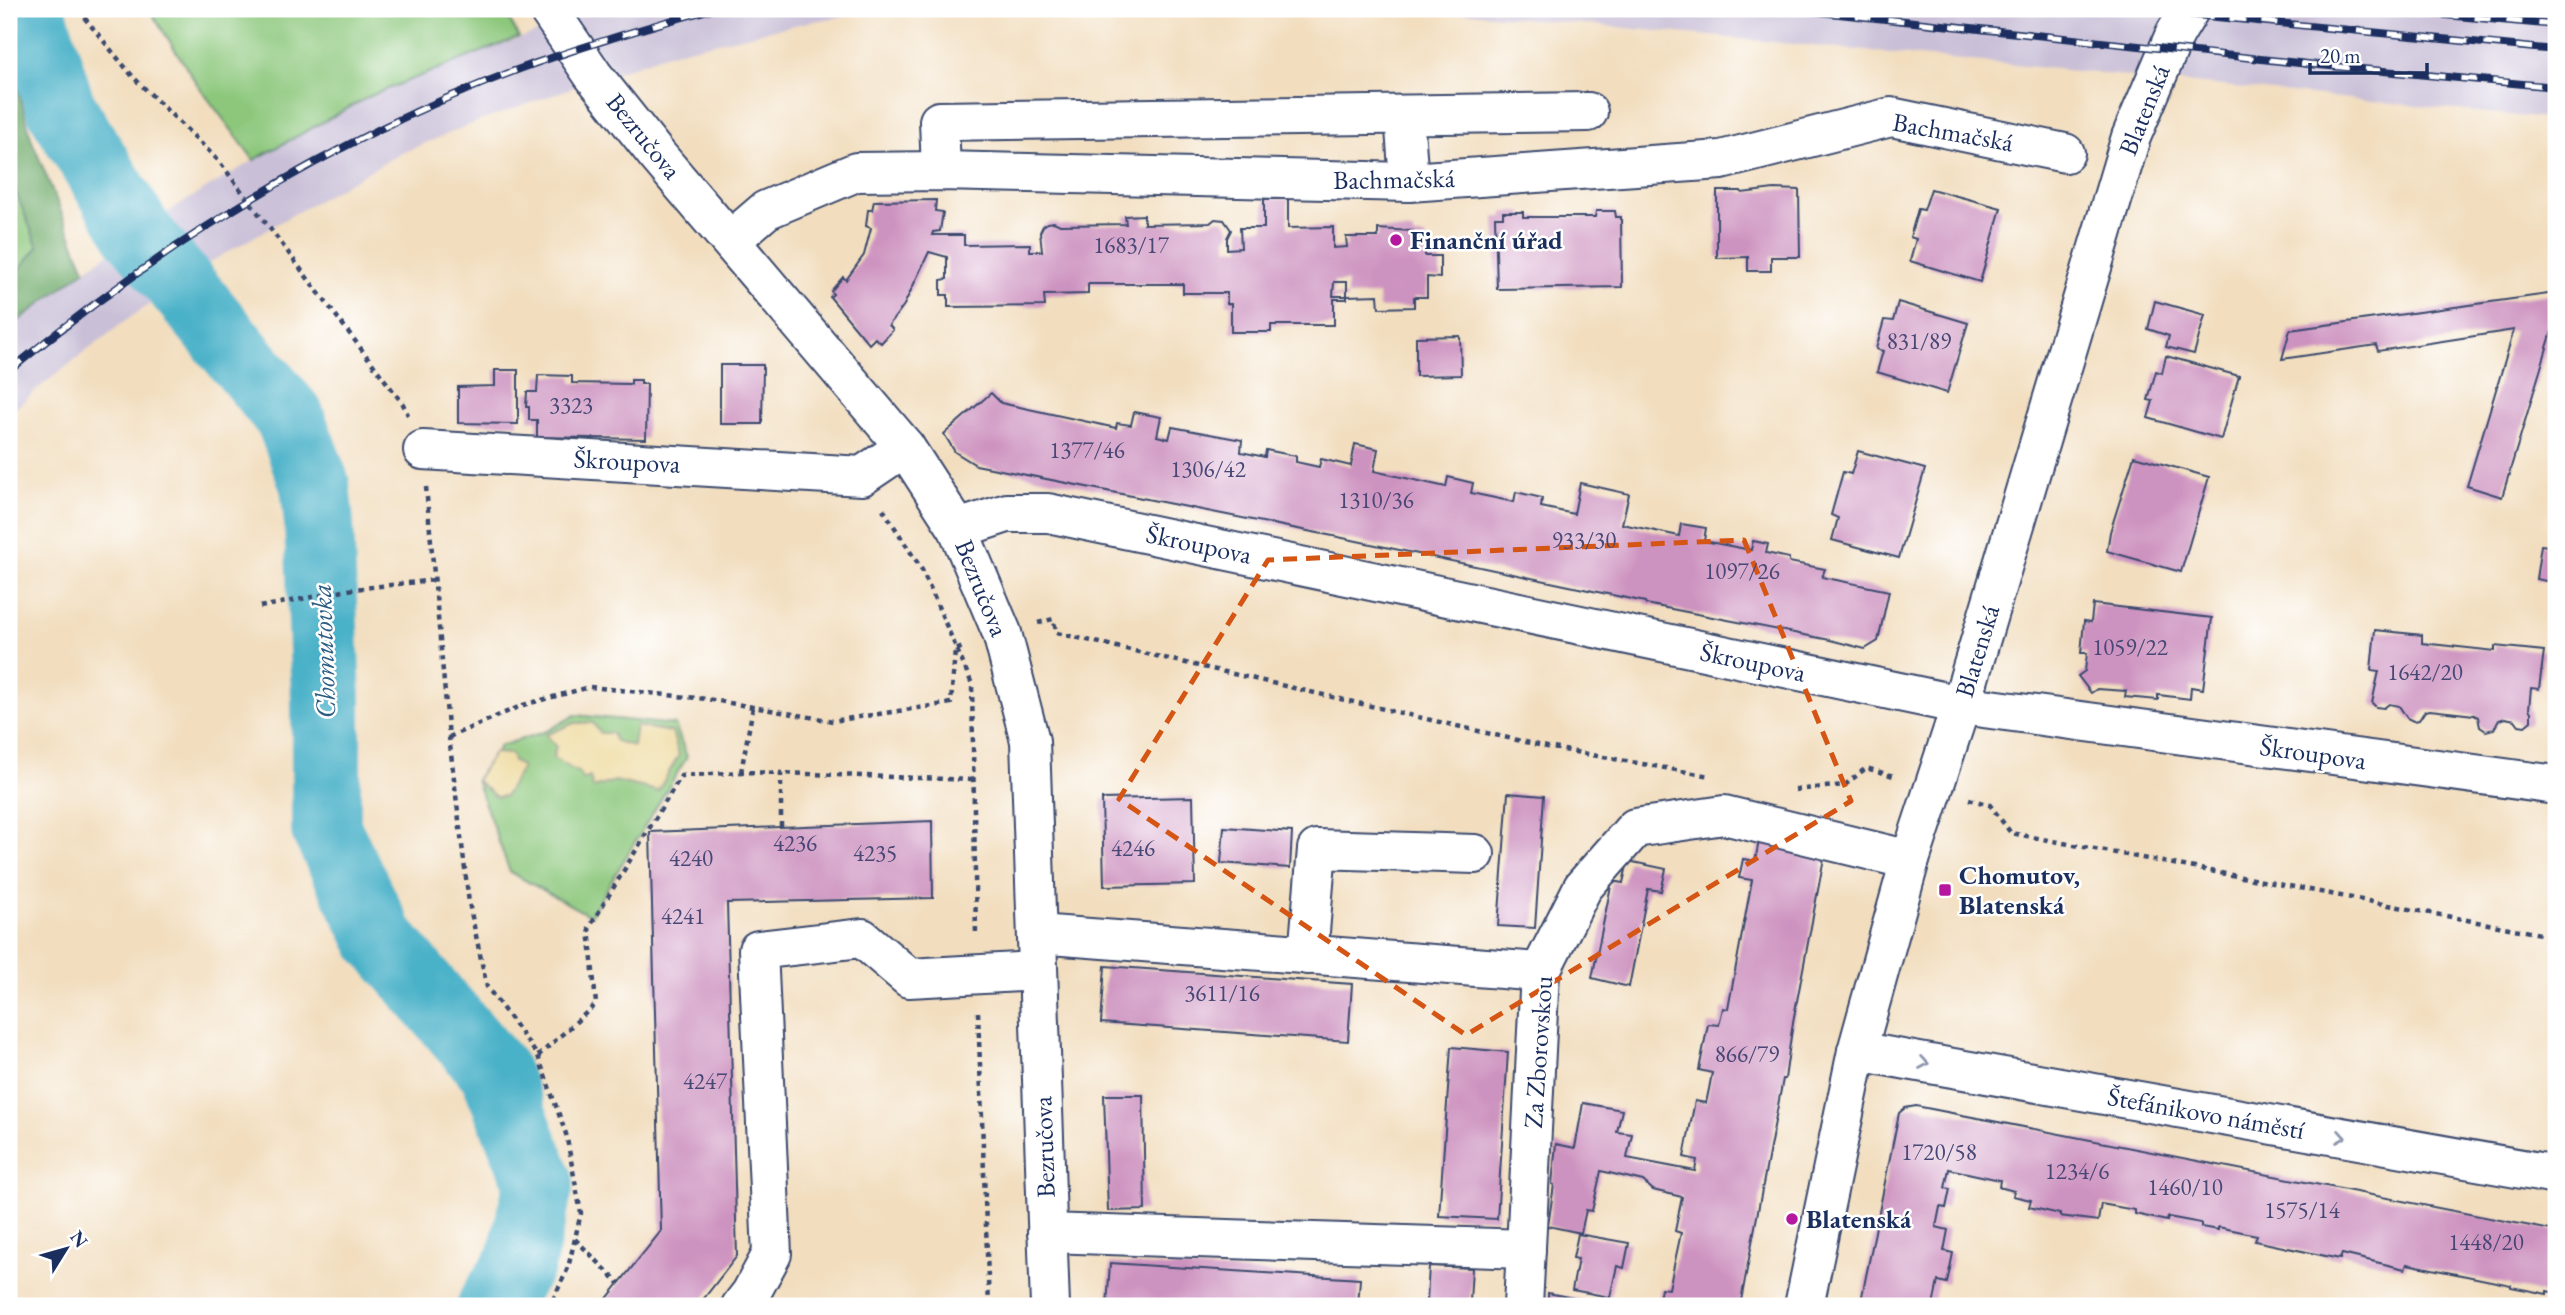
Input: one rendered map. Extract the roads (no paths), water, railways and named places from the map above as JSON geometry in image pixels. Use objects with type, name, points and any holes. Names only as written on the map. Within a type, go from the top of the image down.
[{"type":"street","name":"Bezručova","points":[[548,9],[593,75],[656,154],[905,447],[958,529],[1002,633],[1030,741],[1050,1306]]},
{"type":"street","name":"Blatenská","points":[[1804,1306],[1857,1051],[1910,860],[1961,705],[2131,136],[2175,34],[2190,9]]},
{"type":"street","points":[[941,171],[939,121],[1588,112]]},
{"type":"street","points":[[1404,115],[1409,182]]},
{"type":"street","name":"Bachmačská","points":[[731,240],[766,210],[856,172],[941,171],[1409,182],[1721,160],[1891,117],[2066,153]]},
{"type":"street","name":"Škroupova","points":[[423,450],[862,476],[905,447]]},
{"type":"street","name":"Škroupova","points":[[958,529],[1007,513],[1048,513],[1961,705],[2556,785]]},
{"type":"street","name":"Za Zborovskou","points":[[1523,1306],[1540,972],[1583,887],[1635,828],[1724,815],[1910,860]]},
{"type":"street","points":[[1308,955],[1317,849],[1475,854]]},
{"type":"street","points":[[1037,934],[1540,972]]},
{"type":"street","points":[[741,1306],[772,1254],[758,950],[862,938],[909,978],[1038,971]]},
{"type":"street","name":"Štefánikovo náměstí","points":[[1857,1051],[2556,1175]]},
{"type":"street","points":[[1047,1233],[1526,1249]]},
{"type":"waterway","name":"Chomutovka","points":[[30,9],[61,108],[138,233],[290,418],[315,485],[326,701],[326,829],[380,938],[494,1071],[539,1183],[521,1262],[492,1306]]},
{"type":"railway","points":[[9,371],[130,278],[259,194],[326,157],[394,122],[536,63],[712,9]]},
{"type":"railway","points":[[1792,9],[2308,64],[2556,87]]},
{"type":"railway","points":[[2134,9],[2556,50]]},
{"type":"railway","points":[[2379,9],[2556,25]]},
{"type":"place","name":"Finanční úřad","points":[[1396,240]]},
{"type":"place","name":"Chomutov, Blatenská","points":[[1945,890]]},
{"type":"place","name":"Blatenská","points":[[1792,1219]]}]
